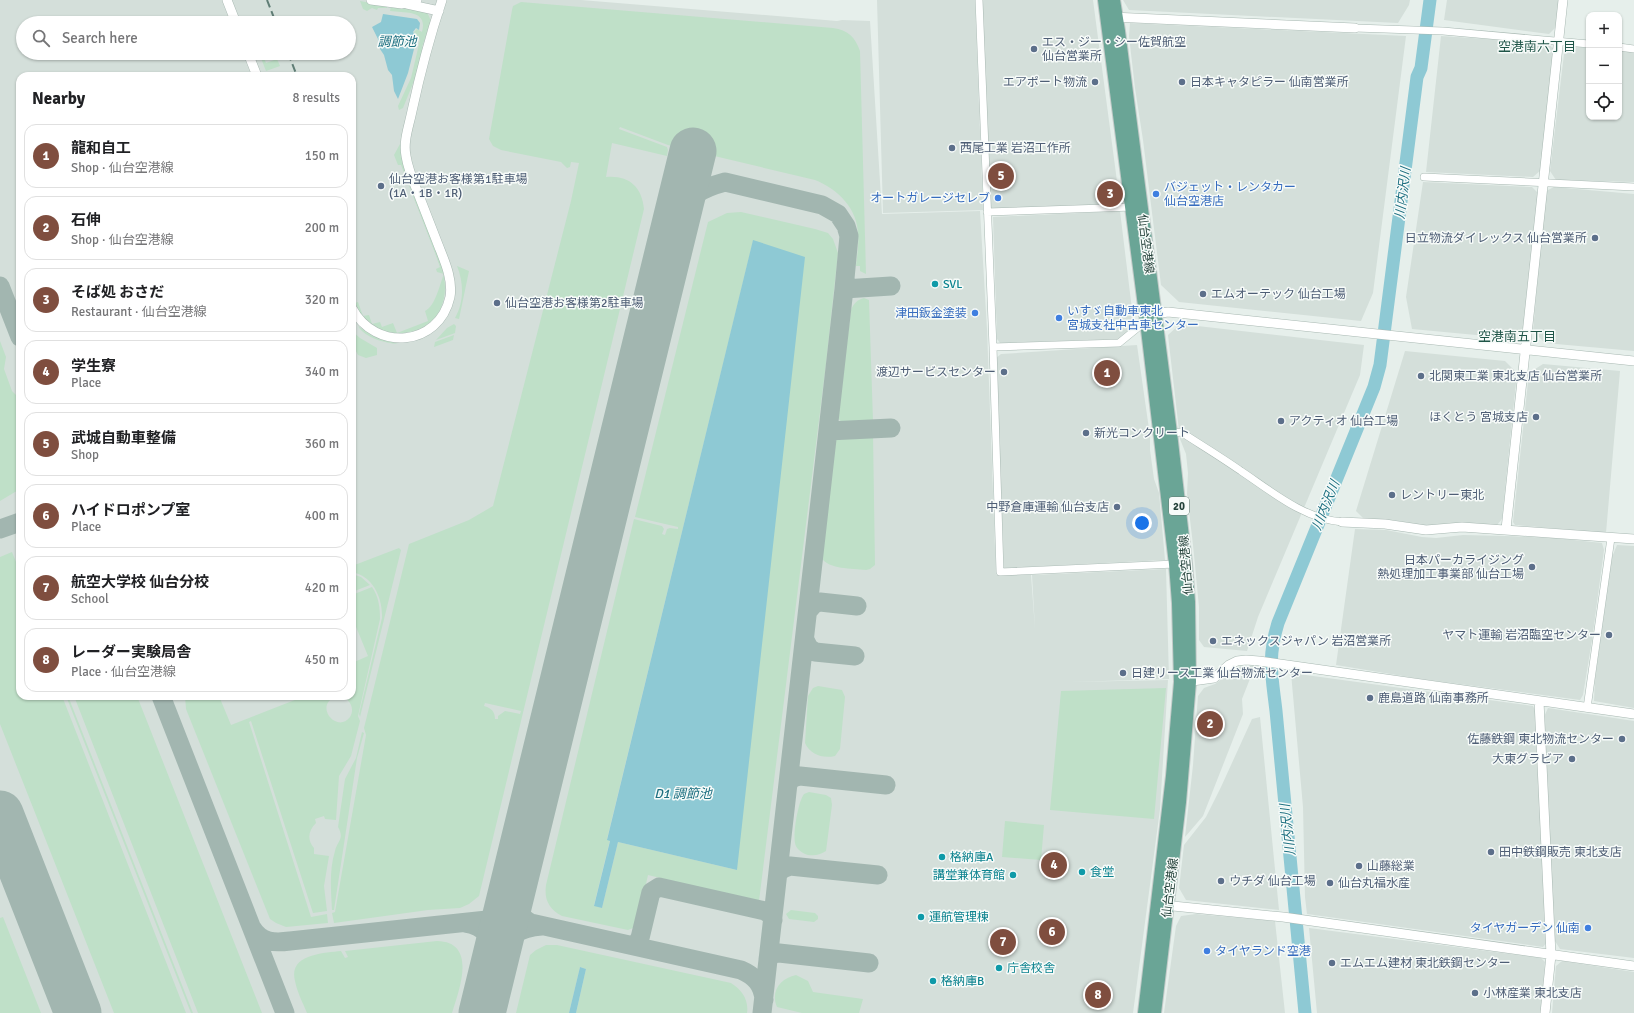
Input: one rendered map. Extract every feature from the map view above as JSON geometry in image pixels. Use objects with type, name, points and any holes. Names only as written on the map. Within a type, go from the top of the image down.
[{"type":"main road","name":"仙台空港線","points":[[1104,0],[1112,17]]},
{"type":"main road","name":"仙台空港線","points":[[1114,0],[1112,17],[1165,434],[1186,563],[1189,602],[1185,682],[1172,776],[1154,1013]]},
{"type":"main road","name":"仙台空港線","points":[[1165,434],[1185,682]]},
{"type":"main road","name":"仙台空港線","points":[[1144,1013],[1162,905]]},
{"type":"street","points":[[227,0],[233,16]]},
{"type":"street","points":[[371,0],[439,11]]},
{"type":"street","points":[[402,4],[417,0]]},
{"type":"street","points":[[356,314],[362,322],[370,329],[390,338],[409,338],[420,334],[434,325],[447,306],[450,296],[450,279],[409,169],[405,149],[417,91],[442,0]]},
{"type":"street","points":[[979,0],[993,347],[1000,572],[1175,564]]},
{"type":"street","points":[[1506,529],[1563,0]]},
{"type":"street","points":[[1112,17],[1431,31],[1559,40],[1586,44]]},
{"type":"street","points":[[1622,47],[1634,49]]},
{"type":"street","points":[[251,60],[255,72]]},
{"type":"street","points":[[1424,177],[1634,187]]},
{"type":"street","points":[[987,212],[1136,206]]},
{"type":"street","points":[[993,347],[1119,343],[1151,318],[1168,312],[1525,351],[1634,361]]},
{"type":"street","points":[[1165,434],[1181,432],[1282,498],[1311,514],[1331,521],[1385,524],[1426,530],[1462,527],[1634,539]]},
{"type":"street","points":[[1587,708],[1611,538]]},
{"type":"street","points":[[1185,682],[1214,678],[1229,665],[1246,660],[1259,660],[1634,714]]},
{"type":"street","points":[[1539,701],[1551,955],[1545,1013]]},
{"type":"street","points":[[1162,905],[1283,917],[1634,966]]},
{"type":"shaded area","points":[[0,0],[581,0],[837,21],[870,21],[882,214],[980,211],[987,329],[996,575],[1031,575],[1035,629],[1032,575],[1166,569],[1169,679],[1070,682],[1168,680],[1160,809],[1133,1013],[0,1013]]},
{"type":"shaded area","points":[[877,0],[975,0],[983,210],[883,213]]},
{"type":"shaded area","points":[[982,0],[1093,0],[1120,204],[990,209]]},
{"type":"shaded area","points":[[1123,0],[1410,0],[1409,5],[1398,23],[1129,10]]},
{"type":"shaded area","points":[[1447,0],[1559,0],[1556,27],[1549,34],[1444,20]]},
{"type":"shaded area","points":[[1130,23],[1406,36],[1373,293],[1361,321],[1179,302],[1161,285],[1135,88],[1129,36]]},
{"type":"shaded area","points":[[1441,36],[1547,43],[1555,50],[1541,170],[1533,177],[1426,172]]},
{"type":"shaded area","points":[[1573,46],[1586,48],[1586,120],[1622,120],[1622,51],[1634,52],[1634,182],[1556,180],[1550,171],[1564,54]]},
{"type":"shaded area","points":[[1423,182],[1532,187],[1538,193],[1523,328],[1508,338],[1412,329],[1406,297]]},
{"type":"shaded area","points":[[1554,187],[1634,194],[1634,351],[1545,343],[1533,331],[1545,195],[1548,190]]},
{"type":"shaded area","points":[[1120,211],[1134,326],[1119,339],[1000,343],[997,339],[993,217]]},
{"type":"shaded area","points":[[1180,324],[1364,345],[1360,375],[1258,617],[1247,651],[1204,647],[1199,640],[1199,607],[1187,494],[1188,473],[1186,454],[1180,439],[1168,335]]},
{"type":"shaded area","points":[[1137,345],[1150,436],[1150,450],[1154,479],[1159,493],[1165,560],[1004,568],[996,358],[1001,354]]},
{"type":"shaded area","points":[[1405,351],[1505,361],[1517,373],[1502,519],[1497,525],[1428,526],[1393,520],[1364,519],[1356,511]]},
{"type":"shaded area","points":[[1543,364],[1620,371],[1606,533],[1515,525],[1513,522],[1529,373]]},
{"type":"shaded area","points":[[1355,529],[1386,530],[1422,537],[1436,538],[1463,535],[1505,536],[1555,538],[1602,543],[1604,550],[1592,640],[1583,695],[1580,700],[1421,679],[1336,665]]},
{"type":"shaded area","points":[[1617,545],[1634,546],[1634,708],[1594,701],[1595,679],[1612,557]]},
{"type":"shaded area","points":[[1241,666],[1255,666],[1242,699],[1243,714],[1203,816],[1185,837],[1193,765],[1198,696],[1204,688],[1215,684]]},
{"type":"shaded area","points":[[1291,673],[1533,706],[1536,712],[1547,942],[1543,947],[1307,914],[1305,897],[1303,807]]},
{"type":"shaded area","points":[[1548,708],[1634,721],[1634,958],[1560,949],[1555,941],[1543,719]]},
{"type":"shaded area","points":[[1260,717],[1279,910],[1186,900],[1179,888],[1184,845],[1206,817],[1252,719]]},
{"type":"shaded area","points":[[1196,914],[1275,921],[1285,1013],[1164,1013],[1176,926],[1181,916]]},
{"type":"shaded area","points":[[1309,928],[1541,958],[1545,962],[1541,1013],[1317,1013]]},
{"type":"shaded area","points":[[1562,961],[1634,972],[1634,1013],[1552,1013],[1556,966]]},
{"type":"green space","points":[[360,1],[387,6],[387,8],[378,8],[377,10],[372,8],[367,11],[363,9]]},
{"type":"green space","points":[[521,2],[833,28],[847,32],[856,42],[860,51],[866,274],[860,271],[860,266],[856,266],[858,239],[855,217],[845,201],[823,184],[815,180],[668,145],[620,127],[619,129],[667,147],[667,156],[612,143],[606,177],[627,180],[637,188],[643,201],[644,209],[479,896],[469,904],[460,908],[428,910],[334,923],[332,913],[335,912],[366,735],[364,728],[409,544],[469,520],[493,506],[571,201],[579,163],[571,162],[570,167],[567,168],[561,162],[501,150],[493,146],[489,139],[513,6]],"holes":[[[485,703],[521,711],[520,714],[505,711],[498,716],[498,719],[495,719],[492,710],[484,706]]]},
{"type":"green space","points":[[391,6],[427,12],[431,21],[422,47],[416,76],[403,108],[399,110],[398,106],[411,78],[420,40],[414,32],[417,29],[422,32],[423,25],[419,16],[409,13],[390,11]]},
{"type":"green space","points":[[262,60],[265,60],[266,63],[277,60],[280,66],[266,71]]},
{"type":"green space","points":[[400,144],[401,145],[444,274],[437,272],[436,269],[440,267],[435,253],[401,165],[398,165],[394,155]]},
{"type":"green space","points":[[741,212],[828,233],[833,239],[838,253],[826,364],[759,901],[648,875],[637,924],[628,930],[562,916],[548,904],[546,885],[634,519],[662,526],[664,529],[662,534],[665,535],[667,529],[678,529],[678,527],[635,517],[708,222],[727,213]],"holes":[[[753,241],[737,870],[618,842],[602,908],[594,905],[610,840],[607,839]]]},
{"type":"green space","points":[[457,266],[469,271],[459,319],[455,318],[460,306],[462,286]]},
{"type":"green space","points":[[444,275],[445,295],[439,312],[432,321],[413,331],[397,333],[428,321],[425,311],[435,300]]},
{"type":"green space","points":[[864,298],[869,300],[873,421],[859,424],[849,424],[844,423],[838,418],[851,310],[856,302]]},
{"type":"green space","points":[[358,302],[363,316],[369,315],[372,324],[380,322],[382,327],[393,323],[397,333],[380,329],[370,324],[362,316],[356,303]]},
{"type":"green space","points":[[454,324],[456,326],[455,333],[436,340],[447,328]]},
{"type":"green space","points":[[358,326],[373,336],[398,344],[381,341],[370,337]]},
{"type":"green space","points":[[356,334],[377,348],[377,355],[366,358],[358,355],[356,351]]},
{"type":"green space","points":[[454,335],[453,340],[434,347],[435,342]]},
{"type":"green space","points":[[0,341],[6,357],[4,369],[12,391],[16,395],[16,491],[0,501]]},
{"type":"green space","points":[[873,433],[875,565],[866,570],[835,566],[824,561],[821,557],[835,440],[837,436],[841,434]]},
{"type":"green space","points":[[399,548],[401,550],[360,717],[359,714],[382,618],[382,610],[381,603],[375,589],[366,578],[356,573],[356,564]]},
{"type":"green space","points":[[12,552],[16,562],[16,700],[64,700],[186,1013],[114,1013],[0,724],[0,557]]},
{"type":"green space","points":[[356,575],[361,577],[370,585],[356,590]]},
{"type":"green space","points":[[372,587],[379,603],[380,619],[358,716],[360,721],[351,756],[339,776],[336,820],[325,819],[324,816],[315,819],[316,823],[311,829],[309,836],[310,842],[314,848],[314,854],[329,856],[324,886],[327,911],[313,913],[251,721],[249,722],[311,917],[327,914],[328,923],[286,927],[270,919],[186,709],[185,700],[221,700],[231,725],[295,700],[330,700],[327,705],[329,716],[333,720],[344,722],[352,713],[348,700],[356,700],[356,661],[368,656],[356,627],[356,593]]},
{"type":"green space","points":[[818,686],[842,690],[845,697],[840,749],[835,756],[826,757],[817,755],[807,747],[805,743],[808,696],[813,688]]},
{"type":"green space","points":[[1166,688],[1154,819],[1050,810],[1061,691]]},
{"type":"green space","points":[[68,700],[70,700],[193,1013],[191,1013]]},
{"type":"green space","points":[[76,700],[139,700],[262,1013],[198,1013]]},
{"type":"green space","points":[[362,732],[364,733],[357,758],[334,910],[332,910],[332,866],[336,848],[341,837],[338,827],[345,779],[356,758]]},
{"type":"green space","points":[[809,792],[826,795],[831,798],[832,805],[826,851],[815,855],[808,855],[802,852],[798,849],[795,843],[795,825],[798,810],[804,794]]},
{"type":"green space","points":[[1005,821],[1044,825],[1041,860],[1002,857]]},
{"type":"green space","points":[[791,910],[815,913],[818,916],[818,919],[814,922],[789,919],[786,914]]},
{"type":"green space","points":[[3,917],[41,1013],[0,1013],[0,918]]},
{"type":"green space","points":[[437,941],[450,943],[458,949],[462,958],[461,980],[452,1013],[307,1013],[295,981],[294,972],[297,965],[302,960],[317,954],[341,951],[345,958],[348,957],[345,951]]},
{"type":"green space","points":[[546,945],[557,945],[731,983],[744,996],[747,1004],[747,1013],[576,1013],[586,969],[580,967],[569,1013],[516,1013],[530,955]]},
{"type":"green space","points":[[796,975],[808,981],[813,992],[863,999],[859,1013],[802,1013],[777,1007],[775,996],[778,986],[786,979]]},
{"type":"water","name":"調節池","points":[[383,14],[417,19],[420,23],[419,30],[416,28],[413,32],[417,37],[408,73],[398,99],[394,91],[392,75],[388,70],[384,55],[380,49],[378,39],[372,27],[381,22]]},
{"type":"water","name":"D1 調節池","points":[[753,240],[805,257],[737,870],[618,842],[602,908],[594,906],[610,841],[607,840]]},
{"type":"water","points":[[580,967],[586,969],[576,1013],[569,1013]]},
{"type":"waterway","name":"川内沢川","points":[[1305,1013],[1271,667],[1272,647],[1278,623],[1374,387],[1380,365],[1417,77],[1421,68],[1430,0]]},
{"type":"taxiway","points":[[677,216],[680,209],[690,198],[703,190],[725,182],[822,205],[838,214],[846,226],[849,236],[762,1013]]},
{"type":"taxiway","points":[[0,286],[16,327]]},
{"type":"taxiway","points":[[844,289],[891,286]]},
{"type":"taxiway","points":[[828,431],[891,428]]},
{"type":"taxiway","points":[[0,529],[16,523]]},
{"type":"taxiway","points":[[808,611],[814,604],[820,602],[857,606]]},
{"type":"taxiway","points":[[805,640],[809,648],[815,652],[855,656]]},
{"type":"taxiway","points":[[163,700],[285,1013]]},
{"type":"taxiway","points":[[788,784],[792,778],[800,776],[886,785]]},
{"type":"taxiway","points":[[778,874],[782,869],[790,866],[878,875]]},
{"type":"taxiway","points":[[630,945],[636,944],[640,938],[651,892],[659,887],[765,911],[771,915],[773,920]]},
{"type":"taxiway","points":[[512,889],[516,909],[522,917],[531,923],[741,970],[754,978],[760,985],[764,1000]]},
{"type":"taxiway","points":[[252,928],[260,937],[264,939],[274,942],[284,942],[487,920],[495,918],[501,914],[509,901]]},
{"type":"taxiway","points":[[465,923],[478,927],[488,935],[494,946],[495,959]]},
{"type":"taxiway","points":[[495,959],[502,945],[513,935],[519,931],[542,926]]},
{"type":"taxiway","points":[[768,959],[772,954],[779,953],[869,963]]},
{"type":"runway","points":[[482,1013],[693,151]]},
{"type":"runway","points":[[0,814],[78,1013]]},
{"type":"railway","points":[[267,0],[273,16]]},
{"type":"railway","points":[[291,60],[295,72]]},
{"type":"place","name":"エス・ジー・シー佐賀航空 仙台営業所","points":[[1034,49]]},
{"type":"place","name":"エアポート物流","points":[[1095,82]]},
{"type":"place","name":"日本キャタピラー 仙南営業所","points":[[1182,82]]},
{"type":"place","name":"西尾工業 岩沼工作所","points":[[952,148]]},
{"type":"place","name":"武城自動車整備","points":[[1001,176]]},
{"type":"place","name":"仙台空港お客様第1駐車場 (1A・1B・1R)","points":[[381,186]]},
{"type":"place","name":"そば処 おさだ","points":[[1110,194]]},
{"type":"place","name":"バジェット・レンタカー 仙台空港店","points":[[1156,194]]},
{"type":"place","name":"オートガレージセレブ","points":[[998,198]]},
{"type":"place","name":"日立物流ダイレックス 仙台営業所","points":[[1595,238]]},
{"type":"place","name":"SVL","points":[[935,284]]},
{"type":"place","name":"エムオーテック 仙台工場","points":[[1203,294]]},
{"type":"place","name":"仙台空港お客様第2駐車場","points":[[497,303]]},
{"type":"place","name":"津田鈑金塗装","points":[[975,313]]},
{"type":"place","name":"いすゞ自動車東北 宮城支社中古車センター","points":[[1059,318]]},
{"type":"place","name":"渡辺サービスセンター","points":[[1004,372]]},
{"type":"place","name":"龍和自工","points":[[1107,373]]},
{"type":"place","name":"北関東工業 東北支店 仙台営業所","points":[[1421,376]]},
{"type":"place","name":"ほくとう 宮城支店","points":[[1536,417]]},
{"type":"place","name":"アクティオ 仙台工場","points":[[1281,421]]},
{"type":"place","name":"新光コンクリート","points":[[1086,433]]},
{"type":"place","name":"レントリー東北","points":[[1392,495]]},
{"type":"place","name":"中野倉庫運輸 仙台支店","points":[[1117,507]]},
{"type":"place","name":"日本パーカライジング 熱処理加工事業部 仙台工場","points":[[1532,567]]},
{"type":"place","name":"ヤマト運輸 岩沼臨空センター","points":[[1609,635]]},
{"type":"place","name":"エネックスジャパン 岩沼営業所","points":[[1213,641]]},
{"type":"place","name":"日建リース工業 仙台物流センター","points":[[1123,673]]},
{"type":"place","name":"鹿島道路 仙南事務所","points":[[1370,698]]},
{"type":"place","name":"石伸","points":[[1210,724]]},
{"type":"place","name":"佐藤鉄鋼 東北物流センター","points":[[1622,739]]},
{"type":"place","name":"大東グラビア","points":[[1572,759]]},
{"type":"place","name":"田中鉄鋼販売 東北支店","points":[[1491,852]]},
{"type":"place","name":"格納庫A","points":[[942,857]]},
{"type":"place","name":"学生寮","points":[[1054,865]]},
{"type":"place","name":"山藤総業","points":[[1359,866]]},
{"type":"place","name":"食堂","points":[[1082,872]]},
{"type":"place","name":"講堂兼体育館","points":[[1013,875]]},
{"type":"place","name":"ウチダ 仙台工場","points":[[1221,881]]},
{"type":"place","name":"仙台丸福水産","points":[[1330,883]]},
{"type":"place","name":"運航管理棟","points":[[921,917]]},
{"type":"place","name":"タイヤガーデン 仙南","points":[[1588,928]]},
{"type":"place","name":"ハイドロポンプ室","points":[[1052,932]]},
{"type":"place","name":"航空大学校 仙台分校","points":[[1003,942]]},
{"type":"place","name":"タイヤランド空港","points":[[1207,951]]},
{"type":"place","name":"エムエム建材 東北鉄鋼センター","points":[[1332,963]]},
{"type":"place","name":"庁舎校舎","points":[[999,968]]},
{"type":"place","name":"格納庫B","points":[[933,981]]},
{"type":"place","name":"小林産業 東北支店","points":[[1475,993]]},
{"type":"place","name":"レーダー実験局舎","points":[[1098,995]]},
{"type":"district","name":"空港南六丁目","points":[[1537,46]]},
{"type":"district","name":"空港南五丁目","points":[[1517,336]]}]
